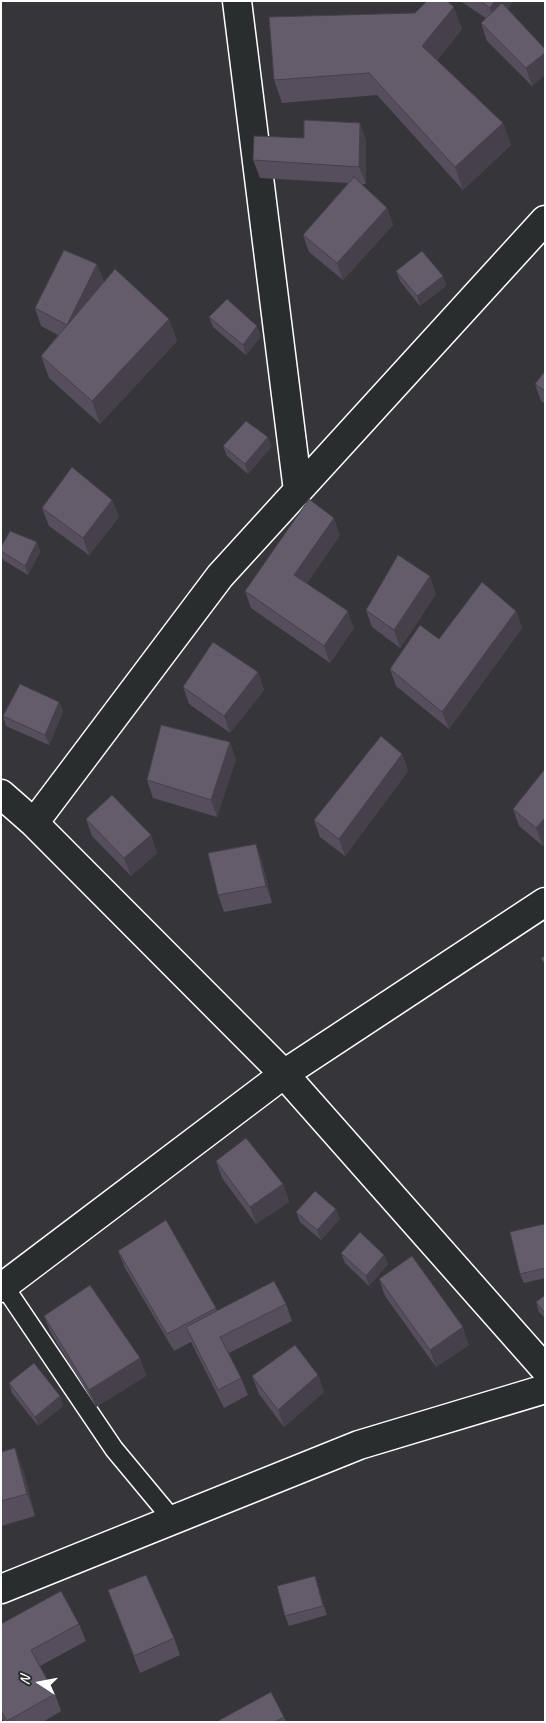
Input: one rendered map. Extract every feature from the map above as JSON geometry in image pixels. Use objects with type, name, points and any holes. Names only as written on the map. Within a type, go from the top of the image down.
[{"type":"street","points":[[237,1],[298,491]]},
{"type":"street","points":[[34,823],[220,576],[545,220]]},
{"type":"street","points":[[1,794],[34,823],[284,1074],[545,1369]]},
{"type":"street","points":[[3,1287],[284,1074],[545,902]]},
{"type":"street","points":[[1,1589],[359,1444],[545,1389]]},
{"type":"lane","points":[[3,1287],[114,1449],[173,1520]]},
{"type":"building","points":[[427,1],[447,1],[454,7],[422,46],[503,123],[455,167],[369,73],[274,80],[269,17],[415,13]]},
{"type":"building","points":[[480,1],[495,1],[490,8]]},
{"type":"building","points":[[502,3],[545,49],[545,53],[526,68],[481,23]]},
{"type":"building","points":[[304,120],[360,123],[359,167],[253,160],[254,136],[304,138]]},
{"type":"building","points":[[354,177],[387,208],[337,263],[303,235]]},
{"type":"building","points":[[64,250],[97,264],[67,325],[35,308]]},
{"type":"building","points":[[422,251],[443,276],[417,296],[396,271]]},
{"type":"building","points":[[115,269],[169,319],[92,401],[41,356]]},
{"type":"building","points":[[227,299],[257,326],[243,345],[209,317]]},
{"type":"building","points":[[545,371],[545,391],[535,384]]},
{"type":"building","points":[[246,421],[268,437],[245,464],[223,446]]},
{"type":"building","points":[[72,467],[112,500],[83,538],[42,508]]},
{"type":"building","points":[[309,499],[334,518],[294,575],[348,611],[324,646],[245,591]]},
{"type":"building","points":[[10,531],[37,542],[25,566],[1,551],[1,547]]},
{"type":"building","points":[[398,555],[430,576],[394,630],[366,610]]},
{"type":"building","points":[[482,582],[516,611],[442,712],[390,669],[420,625],[439,639]]},
{"type":"building","points":[[213,642],[258,672],[224,716],[183,687]]},
{"type":"building","points":[[20,684],[59,702],[45,735],[3,716]]},
{"type":"building","points":[[161,725],[230,742],[211,800],[147,780]]},
{"type":"building","points":[[381,736],[402,754],[339,839],[314,820]]},
{"type":"building","points":[[545,769],[545,818],[536,828],[513,809]]},
{"type":"building","points":[[112,795],[151,835],[124,858],[86,819]]},
{"type":"building","points":[[256,844],[266,886],[218,895],[208,853]]},
{"type":"building","points":[[545,956],[545,964],[541,958]]},
{"type":"building","points":[[246,1138],[283,1184],[250,1207],[216,1161]]},
{"type":"building","points":[[315,1191],[336,1209],[317,1230],[296,1212]]},
{"type":"building","points":[[166,1220],[216,1308],[167,1334],[118,1251]]},
{"type":"building","points":[[544,1224],[545,1268],[520,1274],[510,1232]]},
{"type":"building","points":[[360,1232],[384,1255],[366,1276],[341,1253]]},
{"type":"building","points":[[412,1256],[463,1327],[430,1350],[379,1279]]},
{"type":"building","points":[[274,1281],[286,1304],[220,1337],[241,1378],[218,1390],[186,1327]]},
{"type":"building","points":[[90,1285],[140,1358],[89,1390],[44,1316]]},
{"type":"building","points":[[545,1295],[545,1313],[536,1302]]},
{"type":"building","points":[[295,1345],[318,1375],[278,1410],[252,1376]]},
{"type":"building","points":[[34,1363],[60,1396],[35,1417],[9,1383]]},
{"type":"building","points":[[15,1448],[27,1494],[1,1501],[1,1452]]},
{"type":"building","points":[[146,1575],[174,1638],[134,1656],[108,1590]]},
{"type":"building","points":[[315,1576],[323,1606],[285,1616],[277,1586]]},
{"type":"building","points":[[61,1591],[79,1624],[31,1650],[55,1694],[7,1721],[1,1710],[1,1624]]},
{"type":"building","points":[[271,1692],[284,1717],[274,1722],[216,1722]]}]
